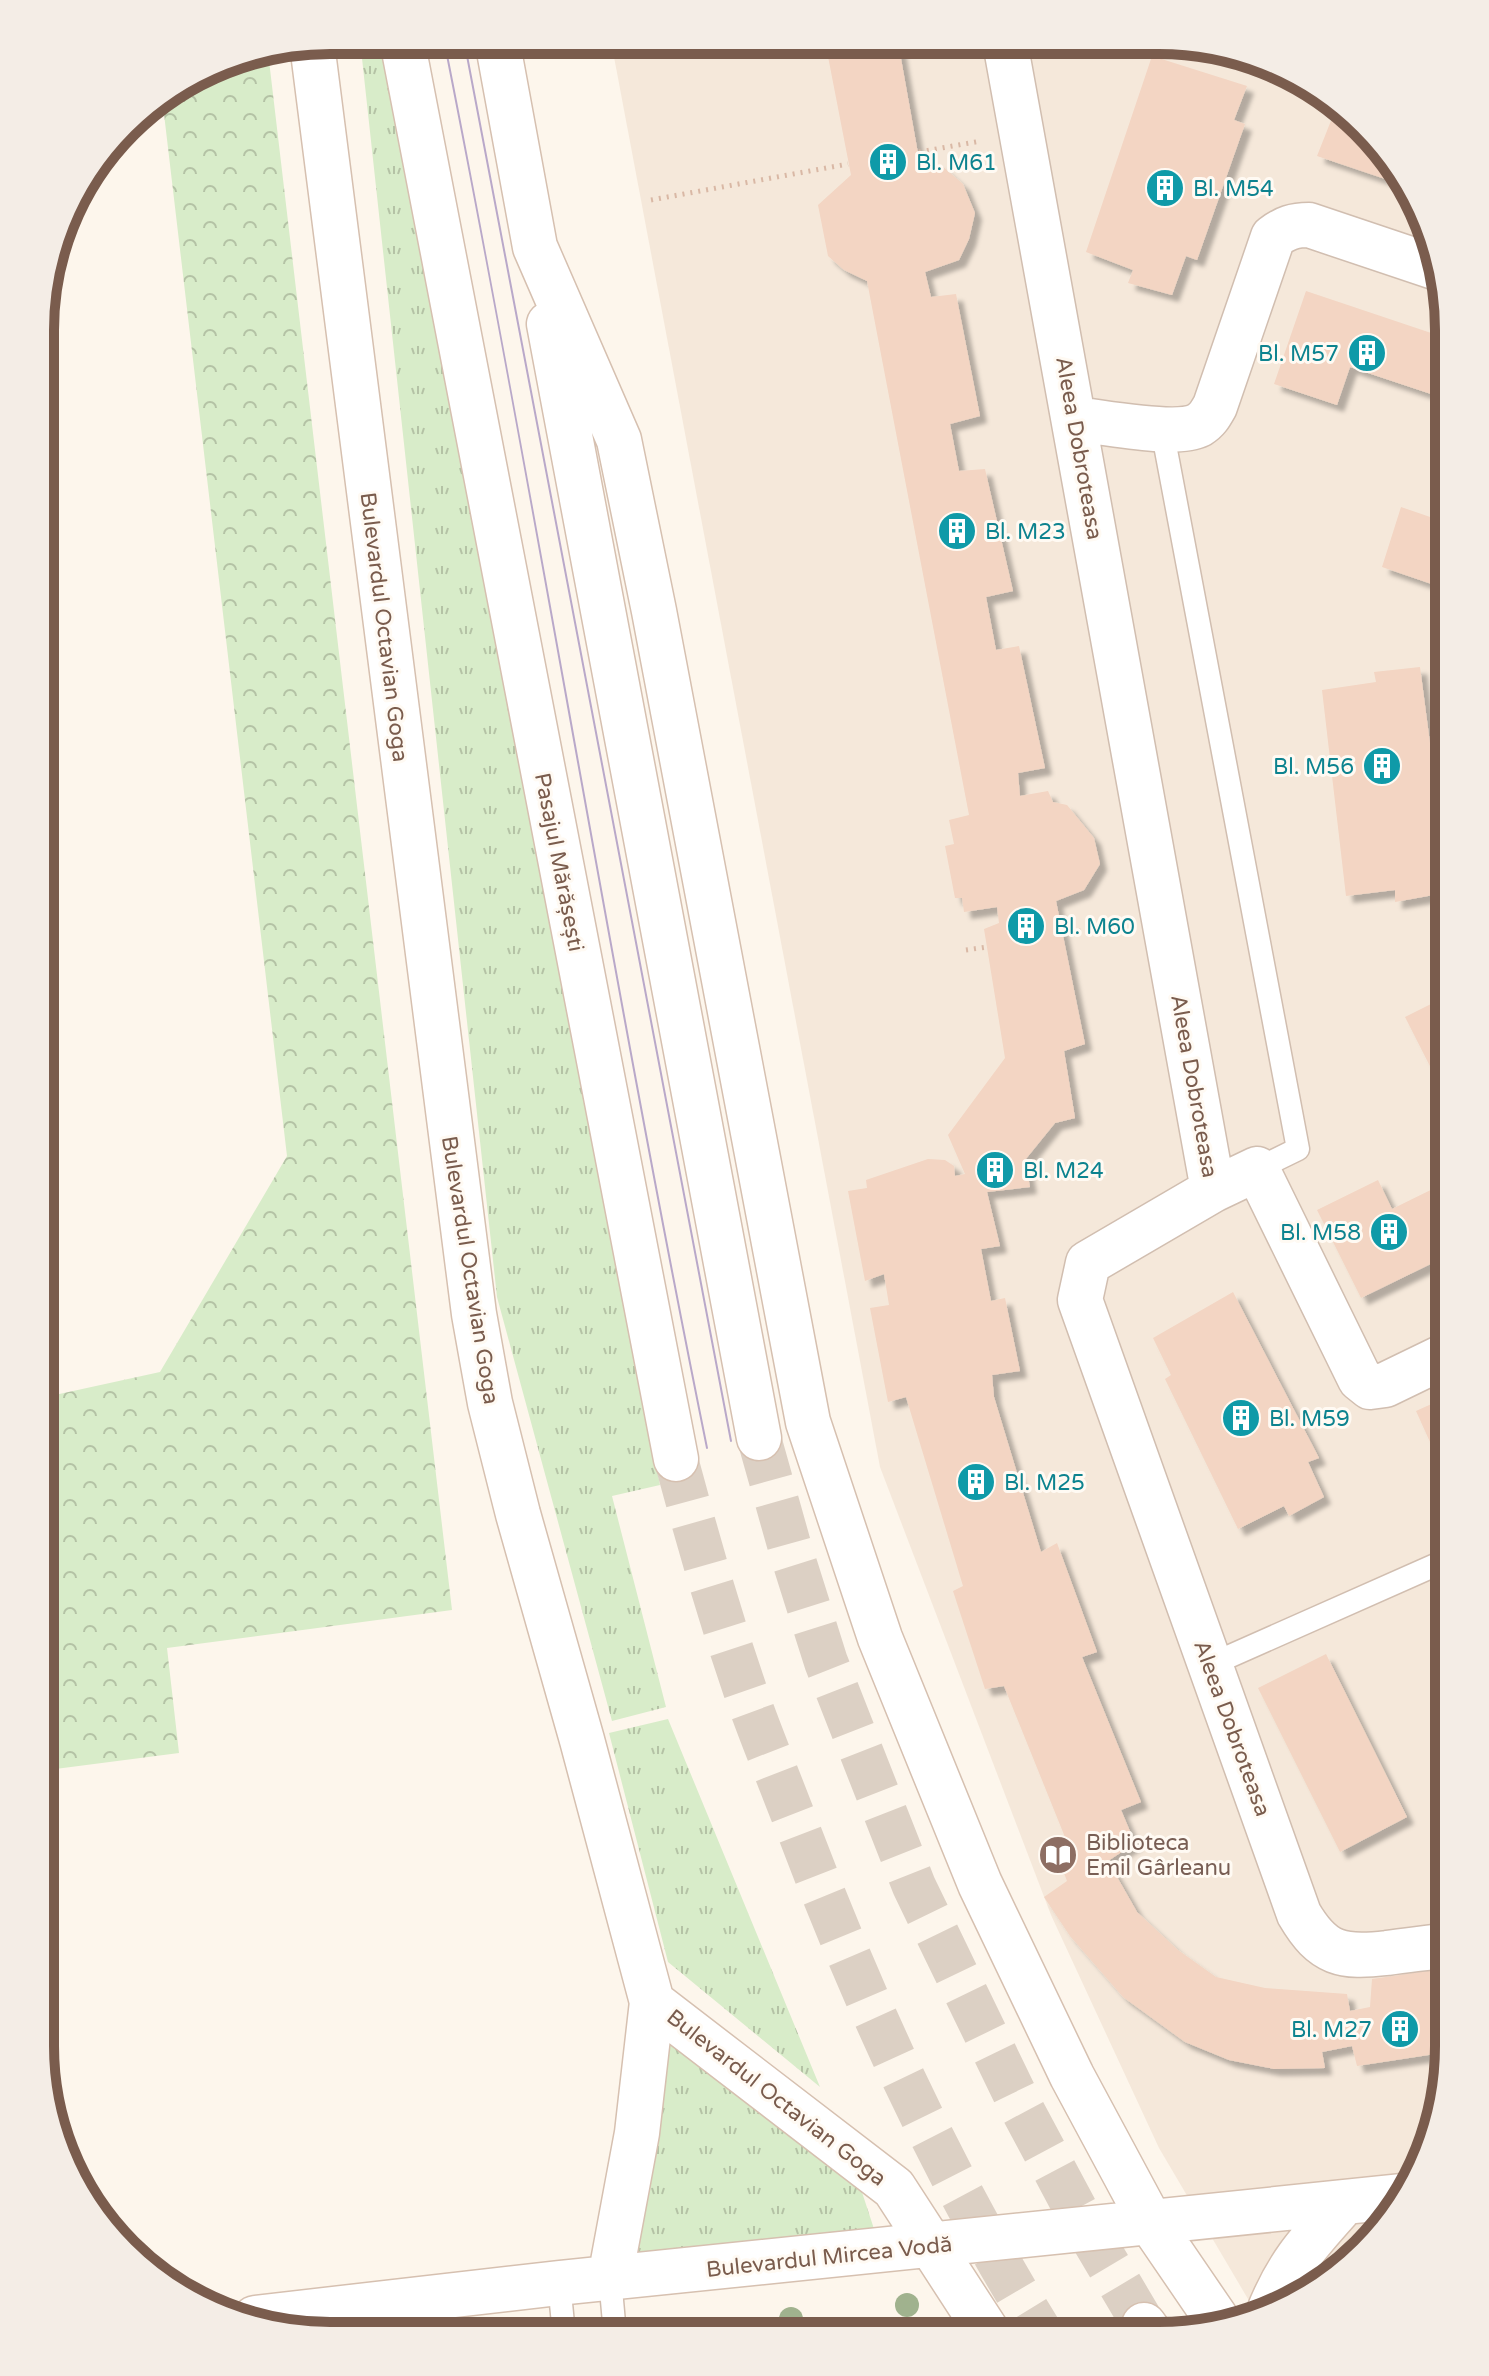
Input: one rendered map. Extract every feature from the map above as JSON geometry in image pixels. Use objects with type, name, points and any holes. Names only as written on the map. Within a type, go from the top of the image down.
[{"type":"street","name":"Pasajul Mărășești","points":[[405,54],[676,1459]]},
{"type":"street","points":[[500,54],[759,1438]]},
{"type":"street","name":"Aleea Dobroteasa","points":[[1007,54],[1213,1190],[1088,1263],[1080,1300],[1299,1914],[1309,1932],[1325,1946],[1354,1957],[1434,1947]]},
{"type":"street","name":"Bulevardul Octavian Goga","points":[[313,55],[474,1314],[490,1403],[518,1514],[652,2002],[894,2188],[981,2322]]},
{"type":"street","points":[[1074,419],[1188,429],[1209,418],[1273,237],[1282,230],[1309,225],[1427,265]]},
{"type":"street","points":[[535,247],[619,440],[808,1422],[880,1638],[980,1884],[1072,2076],[1151,2223],[1215,2316]]},
{"type":"street","points":[[1213,1190],[1257,1169],[1360,1379],[1370,1387],[1385,1385],[1434,1361]]},
{"type":"street","points":[[610,2278],[637,2133],[652,2002]]},
{"type":"street","name":"Bulevardul Mircea Vodă","points":[[273,2316],[559,2283],[1389,2198]]},
{"type":"street","points":[[1275,2296],[1281,2280],[1305,2246],[1344,2203]]},
{"type":"lane","points":[[1162,429],[1298,1149],[1257,1169]]},
{"type":"lane","points":[[1210,1665],[1434,1566]]},
{"type":"lane","points":[[610,2278],[614,2322]]},
{"type":"lane","points":[[559,2283],[563,2322]]},
{"type":"path","points":[[919,152],[1022,134]]},
{"type":"path","points":[[651,200],[848,164]]},
{"type":"path","points":[[1063,934],[1165,916]]},
{"type":"path","points":[[966,950],[987,947]]},
{"type":"shaded area","points":[[613,54],[1159,54],[1195,56],[1230,63],[1297,91],[1327,111],[1378,162],[1398,192],[1420,241],[1430,276],[1435,330],[1434,2064],[1430,2100],[1420,2135],[1407,2168],[1388,2199],[1366,2228],[1341,2253],[1297,2285],[1252,2306],[1159,2148],[1051,1915],[880,1467]]},
{"type":"green space","points":[[362,54],[389,54],[660,1485],[612,1496],[666,1707],[612,1721],[497,1297]]},
{"type":"green space","points":[[269,61],[452,1610],[167,1648],[179,1753],[54,1769],[54,1395],[160,1372],[287,1156],[164,110],[192,91],[225,75]]},
{"type":"green space","points":[[668,1719],[820,2087],[668,1962],[609,1733]]},
{"type":"green space","points":[[668,2031],[858,2180],[875,2232],[634,2256]]},
{"type":"building","points":[[828,54],[900,54],[919,159],[941,165],[963,184],[975,213],[969,239],[959,260],[925,272],[931,297],[956,294],[980,416],[950,424],[959,471],[985,469],[1013,591],[986,597],[996,650],[1019,646],[1045,768],[1018,773],[1020,796],[1048,791],[1053,802],[1067,805],[1094,838],[1100,864],[1084,890],[1056,901],[1085,1044],[1064,1051],[1075,1118],[1055,1123],[1025,1160],[1030,1187],[987,1192],[1000,1246],[981,1249],[991,1301],[1005,1298],[1020,1371],[992,1375],[994,1397],[1041,1552],[1057,1543],[1097,1652],[1082,1657],[1141,1802],[1121,1810],[1135,1843],[1108,1861],[1137,1912],[1178,1950],[1216,1977],[1265,1988],[1347,1994],[1350,2011],[1370,2007],[1372,1979],[1434,1970],[1434,2054],[1357,2066],[1352,2046],[1322,2052],[1325,2068],[1274,2069],[1229,2060],[1185,2042],[1123,1997],[1070,1936],[1044,1897],[1067,1881],[1059,1860],[1071,1852],[1004,1686],[985,1689],[953,1591],[963,1586],[906,1397],[888,1402],[870,1308],[889,1305],[884,1274],[865,1281],[848,1191],[867,1188],[866,1180],[928,1159],[945,1160],[954,1166],[955,1176],[965,1174],[948,1135],[1005,1058],[984,929],[999,923],[997,907],[964,912],[962,898],[955,898],[945,846],[954,844],[949,820],[969,815],[867,281],[844,270],[828,256],[818,205],[851,175]]},
{"type":"building","name":"Bl. M54","points":[[1152,56],[1247,86],[1234,120],[1245,124],[1197,260],[1186,256],[1172,295],[1128,283],[1133,270],[1086,252]]},
{"type":"building","points":[[1333,116],[1354,135],[1391,181],[1317,156]]},
{"type":"building","name":"Bl. M57","points":[[1306,291],[1435,334],[1435,395],[1350,367],[1337,405],[1274,384]]},
{"type":"building","points":[[1401,507],[1435,519],[1435,585],[1382,567]]},
{"type":"building","name":"Bl. M56","points":[[1420,667],[1435,779],[1435,895],[1395,902],[1395,890],[1346,896],[1322,690],[1376,682],[1374,672]]},
{"type":"building","points":[[1435,1002],[1435,1074],[1434,1074],[1405,1017]]},
{"type":"building","name":"Bl. M58","points":[[1378,1180],[1392,1209],[1435,1188],[1434,1262],[1361,1298],[1317,1210]]},
{"type":"building","name":"Bl. M59","points":[[1233,1292],[1319,1458],[1308,1462],[1324,1497],[1289,1516],[1284,1506],[1238,1529],[1165,1379],[1171,1375],[1153,1338]]},
{"type":"building","points":[[1434,1403],[1434,1452],[1416,1411]]},
{"type":"building","points":[[1326,1654],[1407,1817],[1340,1852],[1258,1688]]},
{"type":"tunnel","points":[[759,1438],[826,1662],[914,1886],[1022,2109],[1078,2214],[1142,2322]]},
{"type":"tunnel","points":[[676,1459],[745,1690],[850,1958],[939,2151],[1035,2322]]},
{"type":"tram line","points":[[447,54],[707,1448]]},
{"type":"tram line","points":[[467,54],[731,1441]]},
{"type":"place","name":"Bl. M61","points":[[888,162]]},
{"type":"place","name":"Bl. M54","points":[[1165,188]]},
{"type":"place","name":"Bl. M57","points":[[1367,353]]},
{"type":"place","name":"Bl. M23","points":[[957,531]]},
{"type":"place","name":"Bl. M56","points":[[1382,766]]},
{"type":"place","name":"Bl. M60","points":[[1026,926]]},
{"type":"place","name":"Bl. M24","points":[[995,1170]]},
{"type":"place","name":"Bl. M58","points":[[1389,1232]]},
{"type":"place","name":"Bl. M59","points":[[1241,1418]]},
{"type":"place","name":"Bl. M25","points":[[976,1482]]},
{"type":"place","name":"Biblioteca Emil Gârleanu","points":[[1058,1855]]},
{"type":"place","name":"Bl. M27","points":[[1400,2029]]}]
